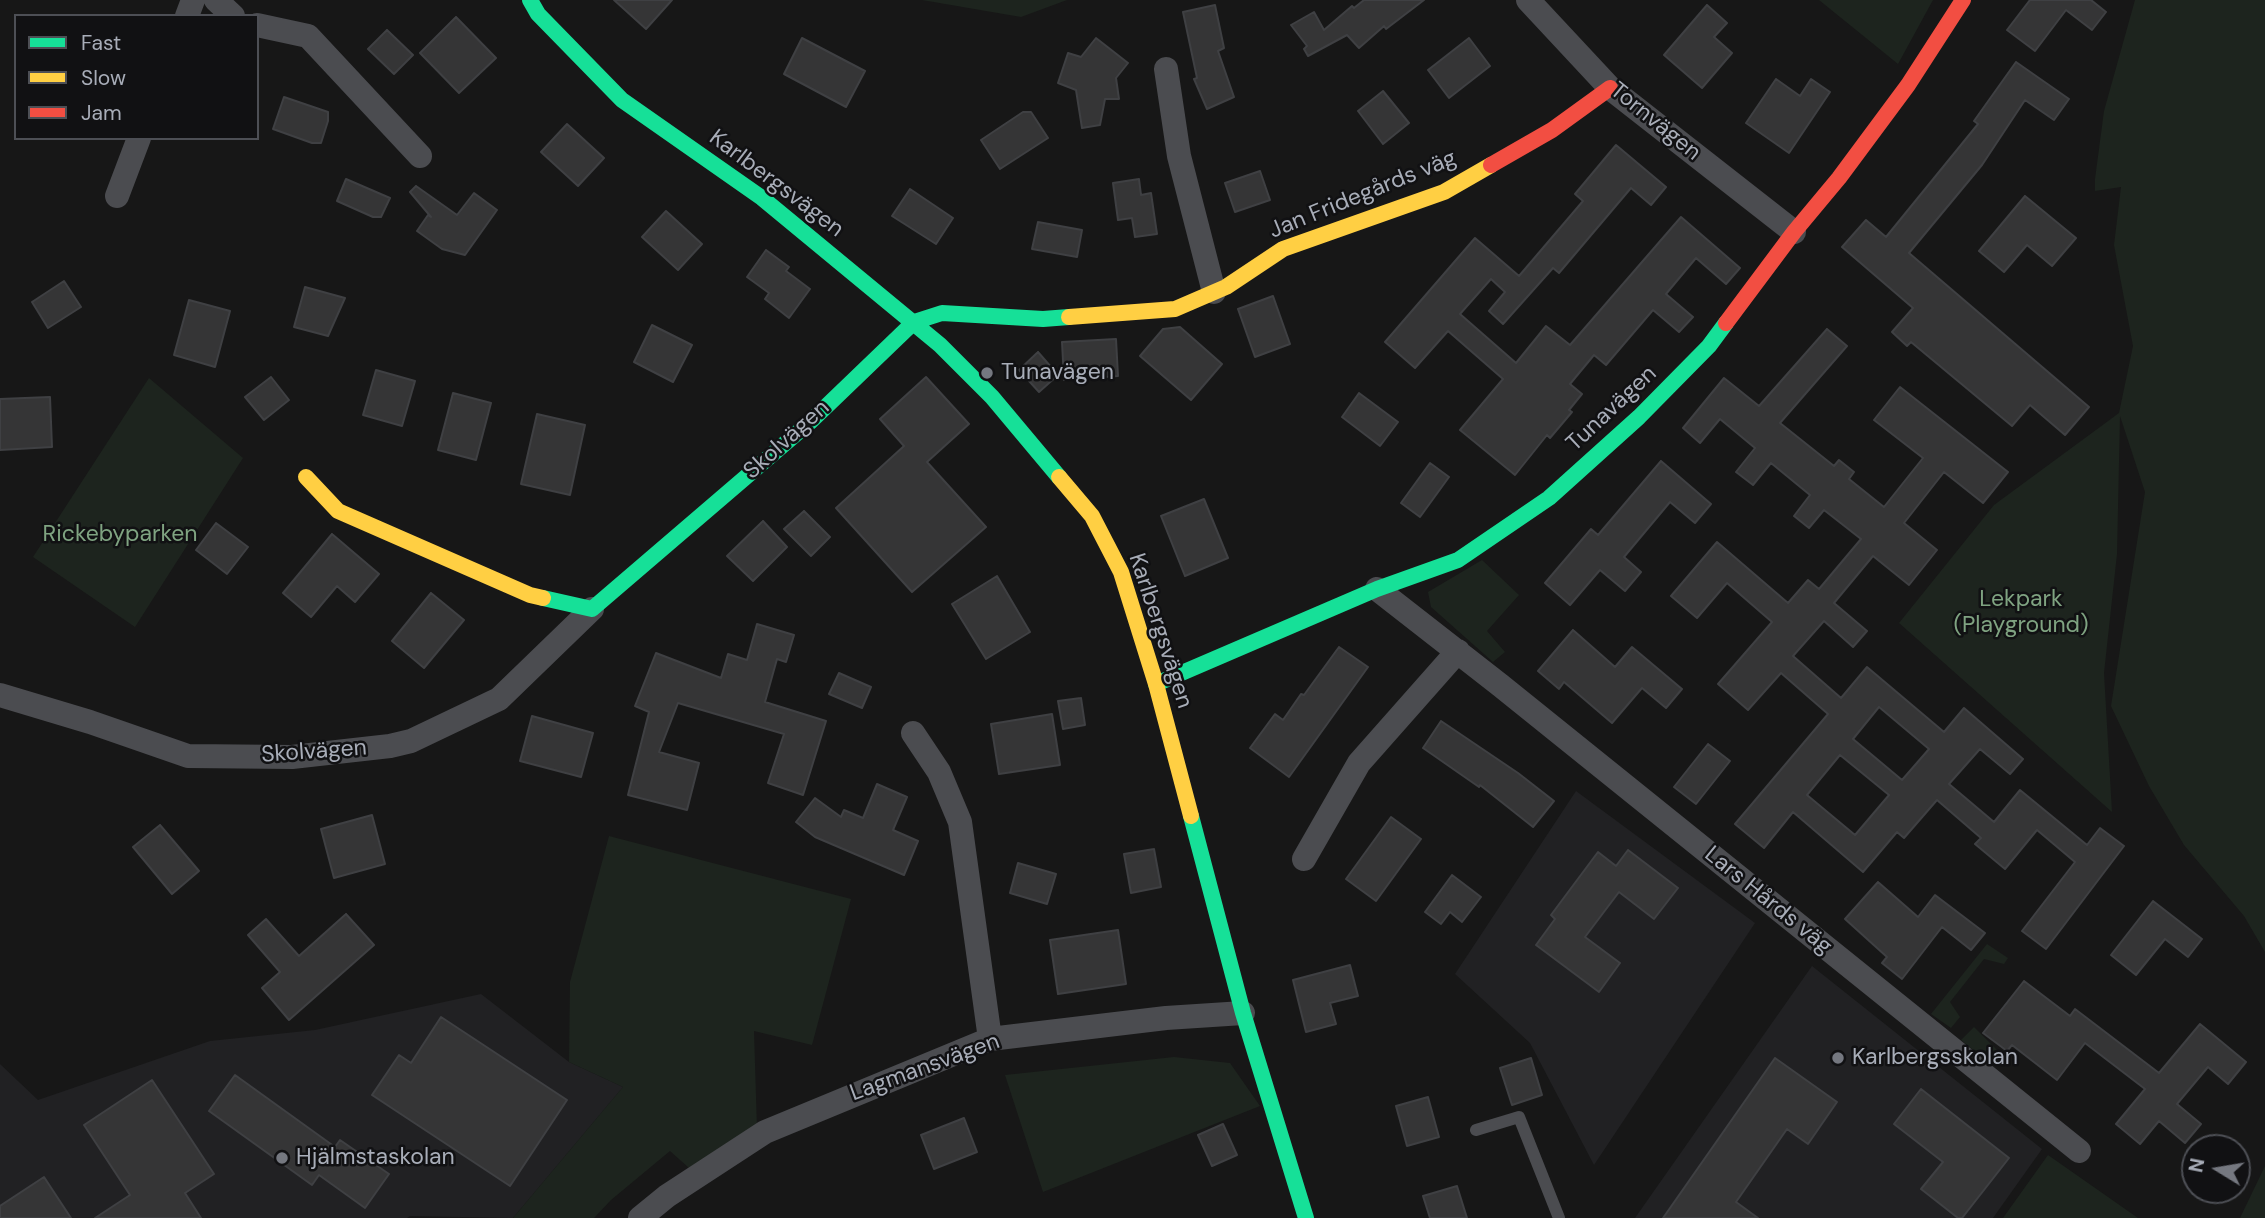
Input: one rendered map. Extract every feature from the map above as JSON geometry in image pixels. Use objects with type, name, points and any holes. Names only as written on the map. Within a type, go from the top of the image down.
[{"type":"street","points":[[216,0],[231,14]]},
{"type":"street","name":"Karlbergsvägen","points":[[530,0],[538,14],[622,100],[762,198],[914,322],[992,397],[1092,516],[1121,572],[1156,684],[1243,1013],[1306,1218]]},
{"type":"street","name":"Tornvägen","points":[[1528,0],[1610,88],[1794,232]]},
{"type":"street","name":"Tunavägen","points":[[1156,684],[1377,589],[1458,560],[1549,498],[1639,417],[1709,345],[1908,85],[1963,0]]},
{"type":"street","points":[[259,25],[308,36],[420,156]]},
{"type":"street","points":[[1166,69],[1179,156],[1214,292]]},
{"type":"street","name":"Jan Fridegårds väg","points":[[914,322],[942,313],[1043,319],[1175,309],[1226,287],[1283,249],[1444,192],[1552,130],[1610,88]]},
{"type":"street","points":[[117,196],[138,140]]},
{"type":"street","name":"Skolvägen","points":[[0,695],[188,756],[292,757],[390,746],[411,741],[499,699],[592,609],[810,422],[914,322]]},
{"type":"street","points":[[306,477],[338,511],[530,595],[592,609]]},
{"type":"street","name":"Lars Hårds väg","points":[[1377,589],[1458,651],[2079,1151]]},
{"type":"street","points":[[1304,859],[1359,763],[1458,651]]},
{"type":"street","points":[[913,733],[939,772],[960,822],[990,1039]]},
{"type":"street","name":"Lagmansvägen","points":[[640,1218],[667,1196],[765,1132],[990,1039],[1166,1018],[1243,1013]]},
{"type":"lane","points":[[1476,1130],[1519,1117],[1559,1218]]},
{"type":"shaded area","points":[[1576,791],[1755,923],[1594,1165],[1530,1043],[1455,974]]},
{"type":"shaded area","name":"Karlbergsskolan","points":[[1812,966],[2042,1149],[1993,1218],[1635,1218]]},
{"type":"shaded area","name":"Hjälmstaskolan","points":[[481,994],[569,1062],[623,1087],[513,1218],[0,1218],[0,1064],[38,1100],[210,1041],[315,1030]]},
{"type":"green space","points":[[922,0],[1067,0],[1021,17]]},
{"type":"green space","points":[[1819,0],[1933,0],[1898,64]]},
{"type":"green space","name":"Lekpark (Playground)","points":[[2135,0],[2265,0],[2265,952],[2244,916],[2184,845],[2149,786],[2111,706],[2145,492],[2120,416],[2117,554],[2104,673],[2112,812],[1899,623],[1994,505],[2119,413],[2133,346],[2114,245],[2121,187],[2095,191],[2095,179],[2104,111]]},
{"type":"green space","name":"Rickebyparken","points":[[149,378],[243,458],[135,627],[33,557]]},
{"type":"green space","points":[[1482,560],[1519,595],[1487,631],[1505,652],[1493,662],[1431,607],[1428,592]]},
{"type":"green space","points":[[609,836],[851,899],[812,1045],[754,1031],[757,1129],[689,1168],[670,1151],[611,1200],[594,1218],[513,1218],[623,1087],[569,1062],[570,982]]},
{"type":"green space","points":[[1987,944],[2008,958],[2004,964],[1984,959],[1950,1002],[1960,1017],[1951,1028],[1931,1014]]},
{"type":"green space","points":[[1974,1027],[1997,1050],[1989,1063],[1961,1040]]},
{"type":"green space","points":[[1174,1057],[1230,1063],[1260,1106],[1043,1192],[1005,1075]]},
{"type":"green space","points":[[2048,1155],[2138,1218],[2003,1218]]},
{"type":"green space","points":[[2265,1166],[2265,1218],[2240,1218],[2247,1204],[2251,1204],[2251,1195]]},
{"type":"building","points":[[614,0],[672,0],[646,29]]},
{"type":"building","points":[[1364,0],[1424,0],[1386,29],[1384,26],[1359,48],[1347,35],[1308,56],[1304,49],[1307,46],[1291,25],[1314,12],[1324,30],[1352,6],[1354,8]]},
{"type":"building","points":[[2030,0],[2091,0],[2106,12],[2092,30],[2066,10],[2035,51],[2007,30]]},
{"type":"building","points":[[1215,5],[1224,48],[1218,51],[1234,97],[1207,109],[1194,79],[1197,78],[1183,12]]},
{"type":"building","points":[[1707,5],[1727,23],[1714,37],[1732,53],[1702,88],[1664,55]]},
{"type":"building","points":[[456,17],[496,58],[459,93],[420,53]]},
{"type":"building","points":[[387,30],[413,55],[394,74],[368,49]]},
{"type":"building","points":[[802,38],[865,71],[846,107],[784,74]]},
{"type":"building","points":[[1096,38],[1128,63],[1116,78],[1119,99],[1105,99],[1100,125],[1082,128],[1076,90],[1058,83],[1068,53],[1081,57]]},
{"type":"building","points":[[1469,38],[1490,66],[1449,98],[1428,70]]},
{"type":"building","points":[[2016,62],[2069,99],[2054,120],[2025,100],[1982,165],[1909,253],[2089,407],[2065,435],[2030,405],[2012,426],[1911,342],[1907,346],[1892,332],[1913,308],[1842,247],[1866,220],[1886,237],[1978,124],[1974,121]]},
{"type":"building","points":[[1776,79],[1800,96],[1811,79],[1830,92],[1789,153],[1746,123]]},
{"type":"building","points":[[1383,91],[1409,123],[1383,144],[1358,111]]},
{"type":"building","points":[[284,97],[328,112],[321,143],[312,143],[273,129]]},
{"type":"building","points":[[1023,112],[1031,112],[1048,138],[1000,169],[981,140]]},
{"type":"building","points":[[567,124],[604,158],[578,186],[541,152]]},
{"type":"building","points":[[1616,145],[1666,187],[1651,205],[1631,188],[1559,273],[1553,268],[1503,324],[1489,311],[1505,292],[1491,279],[1460,314],[1516,363],[1546,326],[1570,345],[1681,217],[1740,268],[1726,284],[1696,258],[1666,294],[1693,317],[1679,332],[1653,310],[1606,365],[1594,355],[1570,384],[1582,394],[1569,410],[1572,412],[1550,438],[1547,435],[1515,475],[1460,430],[1503,379],[1448,331],[1415,368],[1385,342],[1475,238],[1519,276],[1583,201],[1575,194]]},
{"type":"building","points":[[1260,171],[1270,200],[1235,212],[1225,183]]},
{"type":"building","points":[[346,179],[390,198],[381,217],[373,217],[337,201]]},
{"type":"building","points":[[1139,179],[1141,195],[1151,193],[1157,234],[1135,237],[1132,218],[1118,220],[1113,183]]},
{"type":"building","points":[[416,186],[457,215],[474,193],[497,210],[465,255],[442,249],[417,231],[428,215],[431,217],[410,192]]},
{"type":"building","points":[[910,189],[953,218],[936,244],[892,216]]},
{"type":"building","points":[[2025,196],[2076,238],[2052,266],[2027,245],[2004,272],[1979,251]]},
{"type":"building","points":[[666,211],[702,244],[678,270],[642,237]]},
{"type":"building","points":[[1038,222],[1082,230],[1077,257],[1032,249]]},
{"type":"building","points":[[766,250],[789,267],[786,271],[810,289],[789,318],[765,299],[769,293],[747,277]]},
{"type":"building","points":[[64,281],[81,307],[48,328],[32,302]]},
{"type":"building","points":[[305,287],[345,298],[328,336],[294,327]]},
{"type":"building","points":[[1273,296],[1290,344],[1255,357],[1238,309]]},
{"type":"building","points":[[189,300],[230,311],[215,367],[174,355]]},
{"type":"building","points":[[652,325],[692,345],[673,382],[634,362]]},
{"type":"building","points":[[1180,327],[1222,364],[1191,400],[1140,356],[1163,329]]},
{"type":"building","points":[[1827,329],[1847,346],[1780,423],[1834,466],[1839,460],[1854,472],[1849,479],[1884,507],[1923,458],[1874,420],[1900,387],[2008,472],[1983,503],[1944,472],[1904,523],[1937,550],[1909,585],[1873,556],[1834,603],[1867,631],[1853,647],[1824,621],[1793,656],[1841,698],[1867,667],[1944,732],[1964,708],[2023,759],[2010,774],[1980,749],[1949,784],[1994,822],[2020,790],[2087,845],[2100,828],[2124,846],[2046,949],[2022,931],[2075,862],[2037,830],[2005,869],[1975,844],[1981,838],[1937,800],[1904,838],[1897,832],[1863,872],[1793,812],[1764,848],[1735,824],[1828,714],[1781,673],[1748,710],[1718,684],[1772,622],[1727,583],[1697,618],[1671,596],[1717,542],[1788,603],[1808,580],[1819,589],[1861,539],[1824,510],[1809,528],[1794,516],[1810,495],[1771,463],[1753,485],[1736,472],[1755,448],[1720,419],[1700,443],[1683,428],[1724,378],[1759,406]],"holes":[[[1879,707],[1929,749],[1902,780],[1853,739]],[[1840,755],[1889,795],[1855,835],[1807,795]]]},
{"type":"building","points":[[1116,339],[1118,376],[1064,380],[1062,342]]},
{"type":"building","points":[[1038,352],[1058,375],[1039,392],[1019,370]]},
{"type":"building","points":[[376,370],[415,381],[402,426],[363,415]]},
{"type":"building","points":[[271,377],[289,400],[264,420],[245,397]]},
{"type":"building","points":[[926,377],[969,424],[927,462],[986,527],[912,592],[836,508],[904,446],[880,419]]},
{"type":"building","points":[[453,393],[491,403],[476,460],[438,450]]},
{"type":"building","points":[[1359,393],[1398,422],[1380,446],[1342,417]]},
{"type":"building","points":[[50,397],[52,447],[0,450],[0,399]]},
{"type":"building","points":[[537,414],[585,425],[570,495],[521,484]]},
{"type":"building","points":[[1661,461],[1711,504],[1695,523],[1670,502],[1624,557],[1641,572],[1625,591],[1600,570],[1570,605],[1545,583],[1591,529],[1598,535]]},
{"type":"building","points":[[1430,463],[1449,477],[1420,517],[1401,503]]},
{"type":"building","points":[[1204,499],[1228,558],[1185,576],[1161,516]]},
{"type":"building","points":[[804,511],[830,537],[811,556],[784,529]]},
{"type":"building","points":[[763,521],[787,547],[753,581],[727,556]]},
{"type":"building","points":[[216,523],[248,547],[227,574],[196,550]]},
{"type":"building","points":[[332,534],[379,574],[355,602],[337,586],[311,617],[283,593]]},
{"type":"building","points":[[997,576],[1030,632],[986,659],[952,604]]},
{"type":"building","points":[[431,593],[464,620],[424,668],[392,641]]},
{"type":"building","points":[[757,624],[794,635],[786,662],[777,659],[765,702],[826,721],[803,795],[768,783],[784,734],[678,703],[659,752],[699,763],[687,810],[628,795],[649,712],[635,706],[656,653],[721,678],[728,654],[747,660]]},
{"type":"building","points":[[1573,630],[1615,667],[1632,647],[1682,689],[1666,708],[1642,688],[1612,723],[1564,682],[1559,689],[1538,671]]},
{"type":"building","points":[[1339,647],[1368,667],[1289,777],[1250,748],[1275,714],[1283,720]]},
{"type":"building","points":[[839,673],[871,687],[862,708],[829,694]]},
{"type":"building","points":[[1081,698],[1085,725],[1063,729],[1058,701]]},
{"type":"building","points":[[1052,714],[1060,765],[999,774],[991,724]]},
{"type":"building","points":[[532,716],[593,733],[581,777],[520,761]]},
{"type":"building","points":[[1441,721],[1554,801],[1533,827],[1480,785],[1479,787],[1423,748]]},
{"type":"building","points":[[1708,744],[1730,761],[1696,804],[1674,787]]},
{"type":"building","points":[[877,784],[907,797],[893,830],[918,841],[904,875],[815,837],[796,822],[815,798],[841,817],[844,810],[863,818]]},
{"type":"building","points":[[372,815],[385,864],[334,878],[321,829]]},
{"type":"building","points":[[1391,817],[1421,839],[1376,901],[1346,879]]},
{"type":"building","points":[[160,825],[199,871],[172,894],[133,847]]},
{"type":"building","points":[[1154,849],[1161,887],[1131,893],[1124,854]]},
{"type":"building","points":[[1628,850],[1678,888],[1654,919],[1619,892],[1585,937],[1620,963],[1599,992],[1536,945],[1555,919],[1551,915],[1598,852],[1616,866]]},
{"type":"building","points":[[1018,863],[1056,874],[1047,904],[1010,893]]},
{"type":"building","points":[[1452,875],[1481,897],[1462,922],[1450,912],[1441,924],[1425,912]]},
{"type":"building","points":[[1878,882],[1918,917],[1935,895],[1985,933],[1971,950],[1942,927],[1902,979],[1882,963],[1887,957],[1845,919]]},
{"type":"building","points":[[2153,901],[2202,939],[2188,957],[2165,939],[2136,975],[2111,955]]},
{"type":"building","points":[[346,914],[374,945],[289,1020],[262,988],[280,972],[248,935],[266,919],[299,956]]},
{"type":"building","points":[[1118,930],[1126,984],[1058,994],[1050,940]]},
{"type":"building","points":[[1350,965],[1358,996],[1330,1003],[1336,1024],[1306,1032],[1293,980]]},
{"type":"building","points":[[2024,981],[2070,1016],[2075,1009],[2159,1073],[2200,1024],[2246,1062],[2228,1084],[2208,1067],[2177,1104],[2201,1124],[2193,1134],[2181,1134],[2181,1140],[2159,1121],[2140,1144],[2116,1124],[2145,1089],[2085,1043],[2057,1080],[2012,1045],[2007,1051],[1983,1033]]},
{"type":"building","name":"Hjälmstaskolan","points":[[441,1017],[567,1100],[510,1186],[372,1095],[399,1055],[411,1063]]},
{"type":"building","points":[[1531,1058],[1542,1095],[1512,1105],[1500,1068]]},
{"type":"building","points":[[1775,1058],[1837,1102],[1808,1144],[1787,1129],[1736,1202],[1758,1218],[1663,1218]]},
{"type":"building","name":"Hjälmstaskolan","points":[[235,1075],[335,1147],[340,1140],[389,1174],[365,1208],[319,1175],[312,1185],[209,1111]]},
{"type":"building","points":[[152,1080],[214,1174],[185,1193],[201,1218],[95,1218],[130,1195],[84,1125]]},
{"type":"building","points":[[1921,1089],[2009,1158],[1962,1218],[1958,1218],[1921,1189],[1943,1162],[1894,1124]]},
{"type":"building","points":[[1428,1097],[1439,1137],[1407,1146],[1396,1106]]},
{"type":"building","points":[[964,1118],[977,1152],[934,1169],[921,1135]]},
{"type":"building","points":[[1223,1124],[1237,1155],[1212,1166],[1198,1135]]},
{"type":"building","points":[[44,1177],[71,1218],[0,1218],[0,1206]]},
{"type":"building","points":[[1457,1186],[1467,1218],[1430,1218],[1423,1196]]},
{"type":"traffic: fast","points":[[530,0],[538,14],[622,100],[762,198],[940,345],[992,397],[1059,477]]},
{"type":"traffic: fast","points":[[543,598],[592,609],[810,422],[914,322],[942,313],[1043,319],[1069,317]]},
{"type":"traffic: fast","points":[[1156,684],[1377,589],[1458,560],[1549,498],[1639,417],[1709,346],[1726,323]]},
{"type":"traffic: fast","points":[[1191,816],[1243,1013],[1306,1218]]},
{"type":"traffic: slow","points":[[1069,317],[1175,309],[1226,287],[1283,249],[1444,192],[1491,165]]},
{"type":"traffic: slow","points":[[306,477],[338,511],[530,595],[543,598]]},
{"type":"traffic: slow","points":[[1059,477],[1092,516],[1121,572],[1156,684],[1191,816]]},
{"type":"traffic: jam","points":[[1726,323],[1908,85],[1963,0]]},
{"type":"traffic: jam","points":[[1491,165],[1552,130],[1610,88]]},
{"type":"place","name":"Tunavägen","points":[[987,373]]},
{"type":"place","name":"Karlbergsskolan","points":[[1838,1058]]},
{"type":"place","name":"Hjälmstaskolan","points":[[282,1158]]}]
